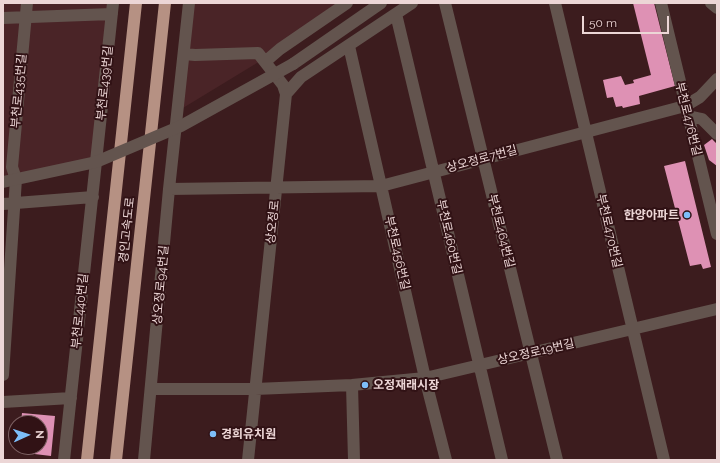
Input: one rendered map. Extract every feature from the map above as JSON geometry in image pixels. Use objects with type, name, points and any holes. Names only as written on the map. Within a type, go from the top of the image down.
[{"type":"highway","name":"경인고속도로","points":[[87,460],[136,3]]},
{"type":"highway","name":"경인고속도로","points":[[116,460],[165,3]]},
{"type":"street","name":"부천로435번길","points":[[8,204],[16,179],[8,168],[27,3]]},
{"type":"street","name":"상오정로94번길","points":[[144,460],[152,389],[169,189],[189,3]]},
{"type":"street","points":[[3,182],[96,162],[181,126],[293,64],[381,3]]},
{"type":"street","points":[[286,94],[301,77],[412,3]]},
{"type":"street","name":"부천로464번길","points":[[445,3],[558,460]]},
{"type":"street","name":"부천로470번길","points":[[555,3],[664,460]]},
{"type":"street","name":"부천로476번길","points":[[661,3],[717,234]]},
{"type":"street","points":[[711,3],[717,8]]},
{"type":"street","points":[[184,54],[262,57],[280,49],[340,5]]},
{"type":"street","points":[[3,18],[113,9]]},
{"type":"street","name":"부천로439번길","points":[[96,163],[113,9]]},
{"type":"street","name":"부천로460번길","points":[[396,14],[502,460]]},
{"type":"street","name":"부천로456번길","points":[[349,46],[425,378],[446,460]]},
{"type":"street","points":[[262,57],[283,85],[286,94]]},
{"type":"street","name":"상오정로7번길","points":[[169,189],[262,189],[276,187],[381,186],[586,132],[686,111],[717,79]]},
{"type":"street","name":"상오정로","points":[[248,460],[286,94]]},
{"type":"street","points":[[686,111],[702,119],[717,134]]},
{"type":"street","name":"부천로440번길","points":[[64,460],[96,163]]},
{"type":"street","points":[[3,375],[8,204],[93,196]]},
{"type":"street","name":"상오정로19번길","points":[[255,389],[352,385],[425,378],[717,310]]},
{"type":"street","points":[[352,385],[354,460]]},
{"type":"street","points":[[152,389],[255,389]]},
{"type":"street","points":[[3,402],[71,398]]},
{"type":"shaded area","points":[[3,3],[113,3],[96,162],[3,182]]},
{"type":"shaded area","points":[[190,3],[347,3],[280,49],[178,111]]},
{"type":"building","points":[[633,3],[654,3],[675,86],[639,96],[640,104],[623,108],[622,106],[616,107],[613,97],[607,98],[603,80],[621,76],[625,85],[634,83],[633,80],[651,75]]},
{"type":"building","points":[[712,139],[717,144],[717,166],[709,160],[704,145]]},
{"type":"building","name":"한양아파트","points":[[685,161],[711,267],[703,269],[701,264],[690,266],[664,166]]},
{"type":"building","points":[[22,413],[44,415],[22,415]]},
{"type":"building","points":[[48,415],[55,416],[51,456],[43,455],[48,455]]},
{"type":"place","name":"한양아파트","points":[[687,215]]},
{"type":"place","name":"오정재래시장","points":[[365,385]]},
{"type":"place","name":"경희유치원","points":[[213,434]]}]
